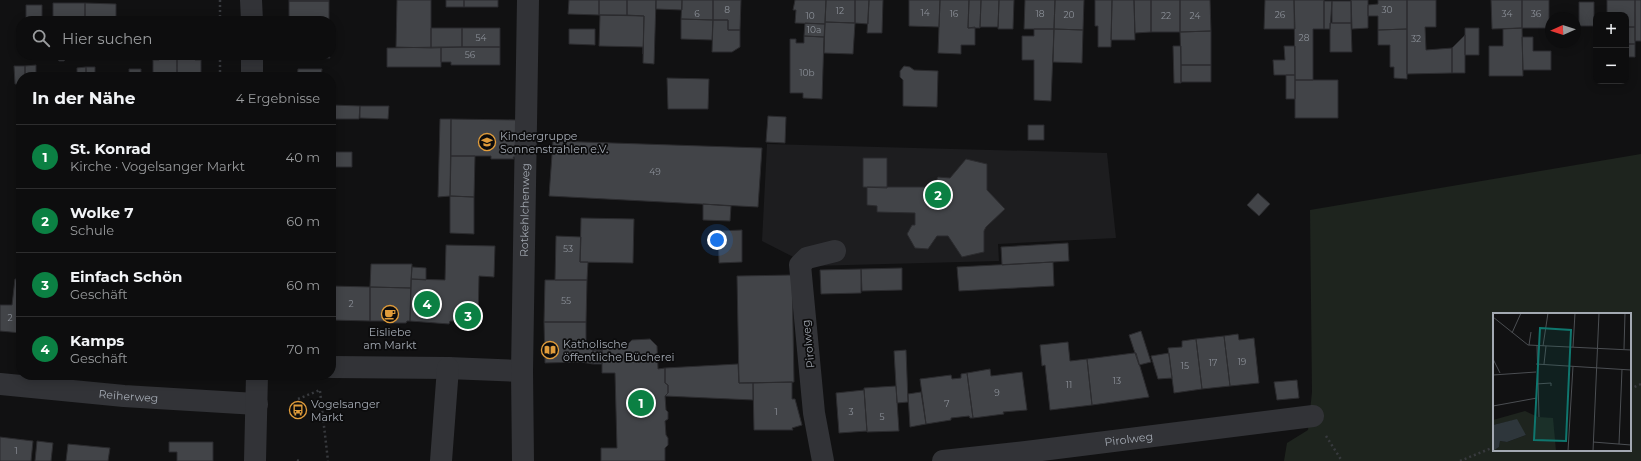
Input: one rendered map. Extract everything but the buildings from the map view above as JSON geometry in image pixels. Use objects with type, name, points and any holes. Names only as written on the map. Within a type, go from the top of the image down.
[{"type":"street","points":[[251,0],[252,16]]},
{"type":"street","name":"Rotkehlchenweg","points":[[522,371],[528,0]]},
{"type":"street","points":[[252,60],[252,72]]},
{"type":"street","name":"Pirolweg","points":[[822,461],[814,413],[800,265],[807,258],[835,251]]},
{"type":"street","points":[[442,461],[448,368]]},
{"type":"street","points":[[336,375],[448,368],[522,371],[523,461]]},
{"type":"street","points":[[255,461],[257,380]]},
{"type":"street","name":"Reiherweg","points":[[0,384],[124,396],[257,404]]},
{"type":"street","name":"Pirolweg","points":[[944,461],[1035,456],[1313,416]]},
{"type":"path","points":[[220,0],[220,16]]},
{"type":"path","points":[[220,60],[220,72]]},
{"type":"path","points":[[324,380],[320,391],[328,461]]},
{"type":"path","points":[[1631,389],[1641,384]]},
{"type":"path","points":[[298,398],[320,391]]},
{"type":"path","points":[[1313,416],[1342,461]]},
{"type":"path","points":[[1460,461],[1493,447]]},
{"type":"shaded area","points":[[767,144],[1107,153],[1116,238],[998,244],[999,261],[811,266],[762,241]]},
{"type":"shaded area","points":[[1641,154],[1641,461],[1284,461],[1287,443],[1308,430],[1312,392],[1310,210]]},
{"type":"place","name":"Kindergruppe Sonnenstrahlen e.V.","points":[[487,142]]},
{"type":"place","name":"Wolke 7","points":[[938,195]]},
{"type":"place","name":"Kamps","points":[[427,304]]},
{"type":"place","name":"Eisliebe am Markt","points":[[390,314]]},
{"type":"place","name":"Einfach Schön","points":[[468,316]]},
{"type":"place","name":"Katholische öffentliche Bücherei","points":[[550,350]]},
{"type":"place","name":"St. Konrad","points":[[641,403]]},
{"type":"place","name":"Vogelsanger Markt","points":[[298,410]]}]
